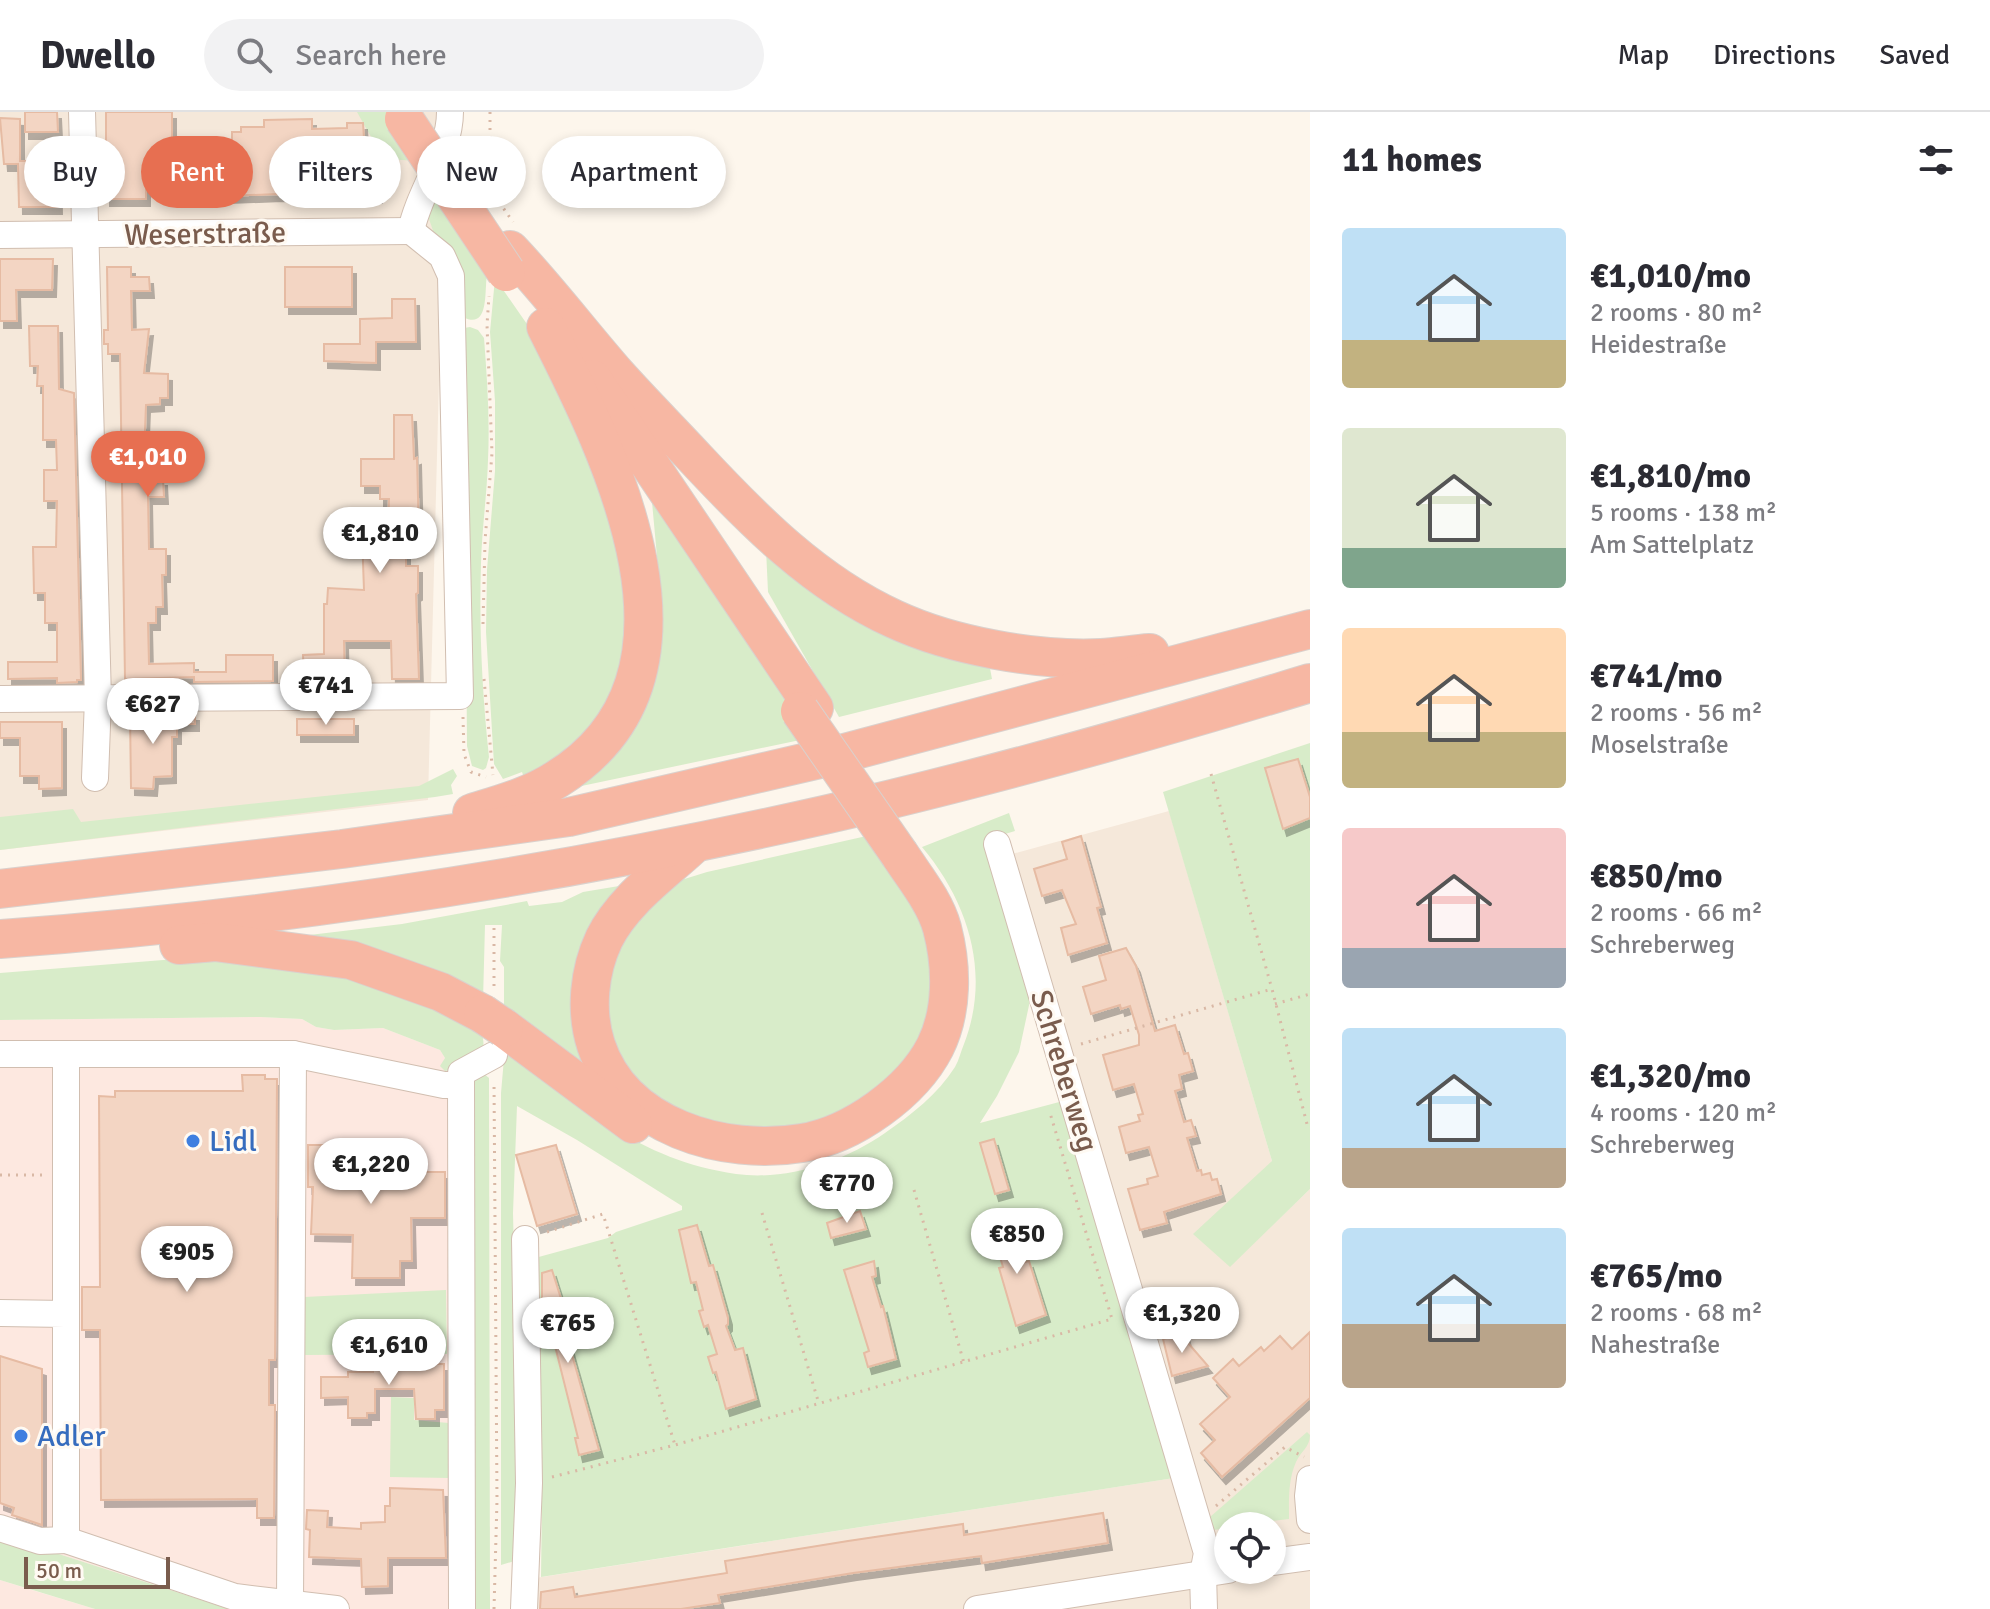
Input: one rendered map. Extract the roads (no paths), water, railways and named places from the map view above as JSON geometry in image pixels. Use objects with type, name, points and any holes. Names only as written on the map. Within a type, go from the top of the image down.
[{"type":"highway","points":[[42,936],[123,950],[215,942],[351,960],[441,992],[494,1023],[623,1118],[652,1134],[690,1148],[746,1159],[788,1158],[819,1153],[879,1125],[915,1096],[936,1073],[952,1045],[962,1017],[965,981],[958,937],[945,906],[906,854],[546,327],[502,270],[406,114]]},
{"type":"highway","points":[[502,270],[545,287],[618,375],[778,543],[834,585],[893,619],[945,638],[1047,656],[1101,658],[1267,641]]},
{"type":"highway","points":[[502,270],[540,302],[807,710]]},
{"type":"highway","points":[[342,849],[510,802],[555,780],[603,740],[631,694],[644,631],[643,587],[636,552],[597,433],[546,327]]},
{"type":"highway","points":[[0,889],[342,849],[569,817],[833,756],[1310,629]]},
{"type":"highway","points":[[0,939],[266,913],[489,880],[695,843],[942,787],[1189,720],[1310,683]]},
{"type":"highway","points":[[695,843],[621,912],[604,939],[594,967],[590,1005],[592,1031],[600,1057],[621,1091],[650,1114],[678,1129],[721,1143],[767,1146],[803,1143],[832,1135],[857,1123],[908,1084],[935,1047],[948,1003],[949,963],[937,916],[906,854]]},
{"type":"street","points":[[82,112],[98,699],[95,778]]},
{"type":"street","points":[[0,699],[460,696],[451,276],[442,256],[411,231],[414,215],[450,129],[450,112]]},
{"type":"street","name":"Weserstraße","points":[[0,235],[411,231]]},
{"type":"street","name":"Schreberweg","points":[[997,844],[1214,1570]]},
{"type":"street","points":[[462,1609],[461,1073],[494,1023]]},
{"type":"street","points":[[0,1054],[293,1054],[444,1085],[461,1085]]},
{"type":"street","points":[[66,1054],[66,1540]]},
{"type":"street","points":[[290,1604],[293,1054]]},
{"type":"street","points":[[524,1609],[529,1483],[525,1239]]},
{"type":"street","points":[[0,1313],[66,1314]]},
{"type":"street","points":[[1310,1479],[1310,1520]]},
{"type":"street","points":[[0,1528],[40,1541],[66,1540],[235,1597],[336,1609]]},
{"type":"street","points":[[1286,1560],[1310,1557]]},
{"type":"street","points":[[977,1609],[1214,1572]]},
{"type":"street","name":"Schreberweg","points":[[1204,1609],[1214,1575]]},
{"type":"place","name":"Lidl","points":[[193,1141]]},
{"type":"place","name":"Adler","points":[[21,1436]]}]
